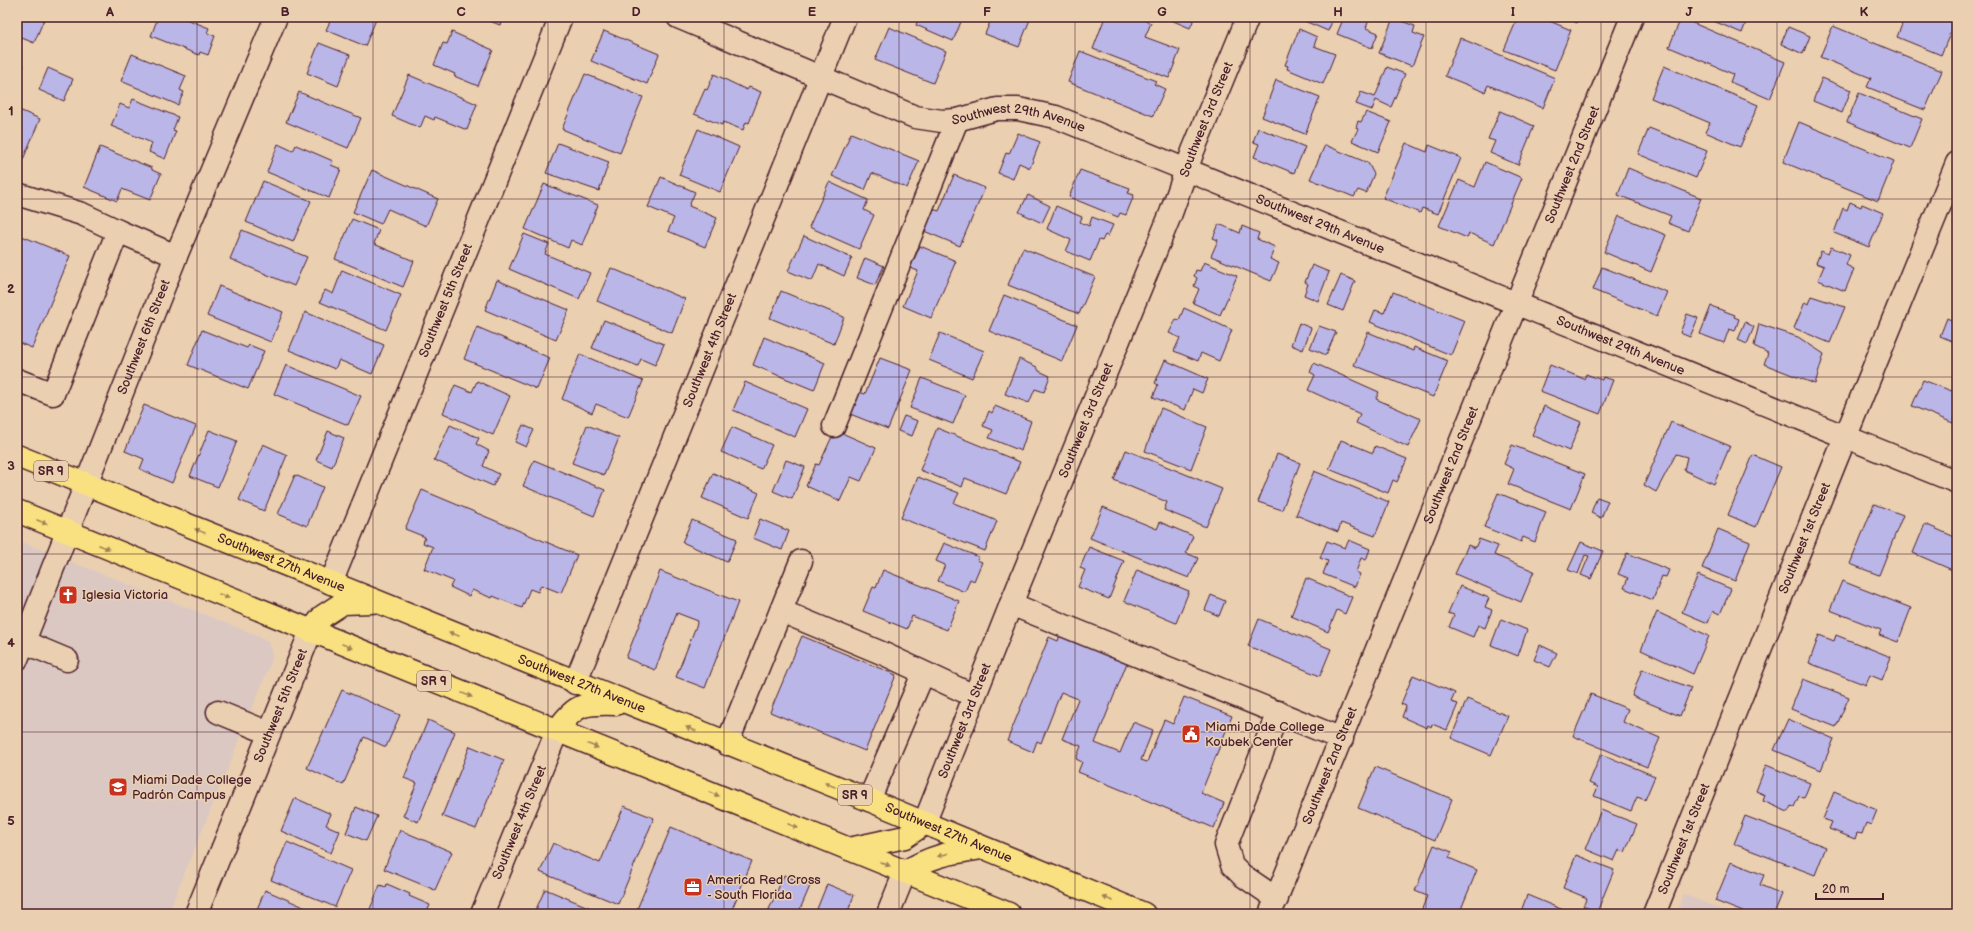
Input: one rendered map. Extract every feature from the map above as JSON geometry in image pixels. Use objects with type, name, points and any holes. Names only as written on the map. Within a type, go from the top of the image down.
[{"type":"highway","name":"Southwest 27th Avenue","points":[[17,456],[86,486],[869,800],[1144,914]]},
{"type":"highway","name":"SR 9","points":[[17,511],[1009,914]]},
{"type":"highway","points":[[311,631],[323,616],[343,603],[376,602]]},
{"type":"highway","points":[[557,731],[567,716],[588,703],[628,704]]},
{"type":"highway","points":[[849,849],[905,836],[924,824]]},
{"type":"highway","points":[[905,872],[924,861],[947,853],[982,848]]},
{"type":"street","name":"Southwest 6th Street","points":[[21,650],[176,256],[276,17]]},
{"type":"street","name":"Southwest 5th Street","points":[[331,583],[561,17]]},
{"type":"street","name":"Southwest 29th Avenue","points":[[678,17],[915,117],[942,121],[958,120],[997,110],[1018,109],[1056,117],[1957,482]]},
{"type":"street","name":"Southwest 4th Street","points":[[575,683],[845,17]]},
{"type":"street","name":"Southwest 3rd Street","points":[[924,824],[1011,604],[1171,213],[1186,170],[1248,17]]},
{"type":"street","name":"Southwest 2nd Street","points":[[1273,906],[1342,739],[1632,17]]},
{"type":"street","points":[[834,426],[958,120]]},
{"type":"street","name":"Southwest 1st Street","points":[[1655,914],[1845,436],[1957,163]]},
{"type":"street","points":[[17,194],[82,214],[176,256]]},
{"type":"street","points":[[17,380],[53,394],[118,231]]},
{"type":"street","points":[[728,744],[801,561]]},
{"type":"street","points":[[1011,604],[1342,739]]},
{"type":"street","points":[[781,610],[884,654],[924,674],[974,696]]},
{"type":"street","name":"Southwest 5th Street","points":[[196,914],[311,631]]},
{"type":"street","points":[[21,650],[67,660]]},
{"type":"street","points":[[869,800],[924,674]]},
{"type":"street","points":[[218,712],[269,733]]},
{"type":"street","points":[[1273,906],[1232,865],[1226,845],[1278,712]]},
{"type":"street","name":"Southwest 4th Street","points":[[482,914],[557,731]]},
{"type":"street","points":[[888,914],[905,872]]},
{"type":"shaded area","name":"Miami Dade College Padrón Campus","points":[[17,540],[259,636],[269,642],[272,650],[272,660],[168,914],[17,914]]},
{"type":"shaded area","points":[[1684,894],[1732,914],[1676,914]]},
{"type":"building","points":[[17,17],[45,17],[34,43],[22,38],[19,45],[17,44]]},
{"type":"building","points":[[158,17],[181,17],[209,28],[207,33],[215,36],[208,55],[200,52],[199,55],[151,36]]},
{"type":"building","points":[[332,17],[377,17],[365,46],[326,30]]},
{"type":"building","points":[[479,17],[503,17],[500,25]]},
{"type":"building","points":[[919,17],[963,17],[953,41],[916,25]]},
{"type":"building","points":[[992,17],[1031,17],[1019,47],[985,34]]},
{"type":"building","points":[[1105,17],[1136,17],[1151,23],[1145,37],[1180,50],[1169,78],[1093,49]]},
{"type":"building","points":[[1164,17],[1195,17],[1190,28]]},
{"type":"building","points":[[1295,17],[1334,17],[1328,31]]},
{"type":"building","points":[[1344,17],[1370,17],[1366,28],[1378,33],[1372,48],[1337,34]]},
{"type":"building","points":[[1518,17],[1540,17],[1571,30],[1555,70],[1504,50]]},
{"type":"building","points":[[1564,17],[1579,17],[1577,23]]},
{"type":"building","points":[[1704,17],[1748,17],[1742,33]]},
{"type":"building","points":[[1905,17],[1942,17],[1955,22],[1941,55],[1897,37]]},
{"type":"building","points":[[1393,18],[1415,26],[1413,33],[1424,37],[1412,66],[1379,53]]},
{"type":"building","points":[[1681,18],[1785,62],[1770,99],[1730,82],[1733,74],[1669,47]]},
{"type":"building","points":[[1833,26],[1942,71],[1925,110],[1867,87],[1871,78],[1820,57]]},
{"type":"building","points":[[889,27],[946,51],[933,83],[875,60]]},
{"type":"building","points":[[1788,27],[1810,36],[1803,54],[1781,44]]},
{"type":"building","points":[[1299,29],[1317,37],[1314,46],[1335,54],[1323,84],[1287,69],[1288,66],[1285,65]]},
{"type":"building","points":[[604,31],[659,54],[647,84],[591,61]]},
{"type":"building","points":[[452,32],[493,50],[478,86],[454,76],[455,74],[434,65],[443,43],[447,44]]},
{"type":"building","points":[[1460,38],[1555,78],[1543,108],[1488,85],[1485,92],[1445,76]]},
{"type":"building","points":[[319,43],[350,55],[338,86],[307,73]]},
{"type":"building","points":[[1080,51],[1156,81],[1154,84],[1165,89],[1153,116],[1068,82]]},
{"type":"building","points":[[132,54],[186,76],[180,90],[184,92],[178,105],[121,81]]},
{"type":"building","points":[[17,62],[24,65],[17,80]]},
{"type":"building","points":[[1664,66],[1758,105],[1740,147],[1705,132],[1710,123],[1651,98]]},
{"type":"building","points":[[1387,67],[1405,74],[1391,107],[1376,100],[1372,110],[1356,104],[1361,92],[1375,97]]},
{"type":"building","points":[[48,68],[73,79],[64,101],[39,90]]},
{"type":"building","points":[[585,74],[643,97],[620,153],[562,129]]},
{"type":"building","points":[[714,74],[747,90],[749,87],[761,92],[749,123],[746,122],[743,130],[723,122],[722,125],[694,114],[705,89],[707,90]]},
{"type":"building","points":[[409,75],[477,104],[467,130],[435,117],[434,120],[425,116],[420,128],[392,116]]},
{"type":"building","points":[[1822,78],[1851,90],[1842,113],[1813,101]]},
{"type":"building","points":[[1276,80],[1320,97],[1305,134],[1262,117]]},
{"type":"building","points":[[299,92],[361,118],[348,148],[286,122]]},
{"type":"building","points":[[1859,93],[1922,119],[1910,148],[1847,122]]},
{"type":"building","points":[[133,99],[178,117],[173,130],[176,131],[165,159],[149,152],[152,143],[111,126],[120,104],[129,108]]},
{"type":"building","points":[[17,109],[40,119],[22,162],[17,159]]},
{"type":"building","points":[[1500,111],[1534,126],[1518,165],[1490,153],[1495,141],[1488,139]]},
{"type":"building","points":[[1366,112],[1391,122],[1378,152],[1352,141],[1358,129],[1356,128],[1358,121],[1361,122]]},
{"type":"building","points":[[1799,122],[1894,161],[1878,201],[1783,162]]},
{"type":"building","points":[[1258,128],[1305,147],[1294,173],[1254,157],[1259,144],[1253,142]]},
{"type":"building","points":[[1649,128],[1707,151],[1696,178],[1638,154]]},
{"type":"building","points":[[698,129],[739,147],[720,192],[679,175]]},
{"type":"building","points":[[851,133],[919,161],[907,188],[872,173],[865,190],[832,176]]},
{"type":"building","points":[[1018,133],[1040,142],[1030,168],[1019,163],[1013,179],[998,173],[1006,153],[1009,154]]},
{"type":"building","points":[[558,143],[609,162],[599,191],[546,173]]},
{"type":"building","points":[[1406,143],[1427,152],[1429,145],[1461,158],[1438,214],[1422,208],[1420,213],[1383,198]]},
{"type":"building","points":[[278,144],[293,151],[296,145],[333,161],[331,165],[341,169],[329,198],[267,172]]},
{"type":"building","points":[[1325,145],[1368,163],[1374,174],[1366,193],[1358,190],[1354,197],[1310,179]]},
{"type":"building","points":[[100,147],[152,168],[152,170],[161,174],[150,200],[122,189],[117,201],[84,187]]},
{"type":"building","points":[[1485,162],[1522,178],[1494,244],[1469,233],[1467,238],[1439,226],[1459,180],[1475,187]]},
{"type":"building","points":[[1628,168],[1701,198],[1688,231],[1668,223],[1671,216],[1618,195]]},
{"type":"building","points":[[372,170],[438,199],[426,226],[388,209],[381,224],[353,212]]},
{"type":"building","points":[[1080,170],[1130,188],[1128,193],[1134,195],[1126,215],[1120,213],[1118,217],[1069,197]]},
{"type":"building","points":[[954,175],[985,188],[960,246],[924,231],[933,209],[939,211]]},
{"type":"building","points":[[661,177],[695,192],[689,206],[717,218],[705,247],[668,231],[674,218],[648,207]]},
{"type":"building","points":[[263,181],[311,201],[293,242],[246,222]]},
{"type":"building","points":[[829,182],[868,200],[864,210],[874,215],[859,249],[809,227]]},
{"type":"building","points":[[544,184],[598,205],[582,245],[571,240],[568,248],[525,229]]},
{"type":"building","points":[[1028,195],[1050,206],[1042,223],[1019,212]]},
{"type":"building","points":[[1850,202],[1861,207],[1862,204],[1883,213],[1869,247],[1834,233],[1843,208],[1847,210]]},
{"type":"building","points":[[1056,206],[1082,217],[1080,222],[1089,226],[1092,217],[1113,225],[1108,236],[1105,235],[1102,241],[1099,240],[1090,261],[1066,251],[1071,240],[1047,229]]},
{"type":"building","points":[[1619,216],[1666,235],[1651,272],[1604,252]]},
{"type":"building","points":[[352,219],[379,230],[374,244],[414,261],[403,287],[335,259]]},
{"type":"building","points":[[1219,224],[1240,233],[1242,226],[1259,233],[1257,239],[1275,247],[1270,259],[1279,263],[1271,281],[1211,256],[1218,240],[1213,238]]},
{"type":"building","points":[[242,230],[307,257],[294,286],[230,259]]},
{"type":"building","points":[[17,234],[70,256],[32,348],[17,342]]},
{"type":"building","points":[[524,234],[549,244],[545,254],[590,273],[579,299],[509,269]]},
{"type":"building","points":[[804,236],[852,258],[844,276],[819,264],[812,281],[788,271]]},
{"type":"building","points":[[920,246],[956,261],[931,318],[903,306],[918,271],[910,268]]},
{"type":"building","points":[[1831,247],[1850,255],[1846,265],[1854,269],[1845,291],[1818,280],[1824,266],[1816,263],[1821,251],[1828,254]]},
{"type":"building","points":[[1023,248],[1095,277],[1079,314],[1008,285]]},
{"type":"building","points":[[865,258],[884,266],[875,285],[857,278]]},
{"type":"building","points":[[1204,262],[1237,276],[1220,315],[1193,303],[1199,289],[1194,286],[1197,278],[1194,276],[1196,270],[1200,271]]},
{"type":"building","points":[[1312,265],[1329,272],[1318,301],[1304,295],[1308,284],[1305,282]]},
{"type":"building","points":[[1602,267],[1667,292],[1657,316],[1593,290]]},
{"type":"building","points":[[611,268],[685,299],[672,333],[597,301]]},
{"type":"building","points":[[342,270],[401,295],[386,330],[320,302],[325,290],[333,294]]},
{"type":"building","points":[[1341,275],[1355,281],[1343,311],[1328,305]]},
{"type":"building","points":[[497,280],[569,310],[556,340],[485,310]]},
{"type":"building","points":[[219,286],[283,312],[271,342],[207,316]]},
{"type":"building","points":[[781,291],[844,317],[834,344],[770,318]]},
{"type":"building","points":[[1393,292],[1465,321],[1451,355],[1370,322],[1375,310],[1384,313]]},
{"type":"building","points":[[1004,295],[1077,325],[1062,361],[989,331]]},
{"type":"building","points":[[1811,296],[1845,307],[1830,343],[1794,328],[1805,302],[1808,304]]},
{"type":"building","points":[[1711,306],[1735,315],[1734,317],[1739,319],[1735,331],[1729,329],[1724,343],[1700,334]]},
{"type":"building","points":[[1184,308],[1232,330],[1219,361],[1201,353],[1198,361],[1174,351],[1180,338],[1169,333],[1176,319],[1179,320]]},
{"type":"building","points":[[305,312],[384,345],[372,374],[339,360],[335,369],[289,350]]},
{"type":"building","points":[[1687,314],[1698,318],[1690,337],[1680,333]]},
{"type":"building","points":[[1947,318],[1957,323],[1957,343],[1940,336]]},
{"type":"building","points":[[604,320],[664,344],[655,365],[641,359],[638,366],[592,348]]},
{"type":"building","points":[[1745,322],[1754,327],[1747,344],[1738,340]]},
{"type":"building","points":[[1299,323],[1311,328],[1303,350],[1291,345]]},
{"type":"building","points":[[1759,324],[1798,337],[1824,354],[1815,384],[1764,364],[1768,353],[1754,346]]},
{"type":"building","points":[[1319,326],[1336,332],[1326,355],[1310,348]]},
{"type":"building","points":[[477,327],[550,358],[537,389],[464,359]]},
{"type":"building","points":[[202,330],[247,348],[249,345],[264,351],[248,389],[188,365]]},
{"type":"building","points":[[1368,332],[1413,351],[1414,347],[1448,361],[1433,397],[1354,365]]},
{"type":"building","points":[[940,333],[984,351],[972,378],[929,360]]},
{"type":"building","points":[[764,337],[825,363],[814,390],[753,365]]},
{"type":"building","points":[[580,354],[643,381],[628,417],[596,404],[592,413],[562,399]]},
{"type":"building","points":[[880,358],[912,370],[888,429],[850,414],[859,392],[865,394]]},
{"type":"building","points":[[1019,359],[1037,367],[1039,371],[1050,376],[1044,392],[1035,389],[1029,403],[1005,394]]},
{"type":"building","points":[[1165,360],[1208,379],[1202,393],[1193,389],[1185,410],[1153,397],[1158,385],[1155,383]]},
{"type":"building","points":[[1314,363],[1379,392],[1376,399],[1421,419],[1408,447],[1356,423],[1360,414],[1308,390],[1315,375],[1310,372]]},
{"type":"building","points":[[286,365],[361,396],[348,425],[274,394]]},
{"type":"building","points":[[1550,365],[1584,379],[1586,374],[1602,380],[1603,377],[1613,380],[1600,414],[1540,391]]},
{"type":"building","points":[[922,378],[965,395],[953,424],[910,408]]},
{"type":"building","points":[[1923,380],[1957,393],[1957,413],[1953,423],[1912,406]]},
{"type":"building","points":[[477,381],[510,396],[493,435],[443,413],[455,385],[472,392]]},
{"type":"building","points":[[745,382],[807,409],[795,437],[733,410]]},
{"type":"building","points":[[144,405],[196,426],[172,483],[140,469],[144,459],[125,451]]},
{"type":"building","points":[[995,406],[1031,421],[1021,451],[989,438],[993,430],[983,426],[989,411],[992,413]]},
{"type":"building","points":[[1544,406],[1581,422],[1569,451],[1532,435]]},
{"type":"building","points":[[1161,408],[1207,427],[1191,469],[1145,451]]},
{"type":"building","points":[[904,416],[918,421],[912,436],[898,431]]},
{"type":"building","points":[[1671,422],[1730,446],[1714,484],[1684,470],[1687,457],[1676,454],[1656,492],[1644,485]]},
{"type":"building","points":[[450,425],[479,438],[476,444],[489,451],[483,466],[499,474],[493,486],[434,460]]},
{"type":"building","points":[[523,425],[534,430],[526,447],[515,442]]},
{"type":"building","points":[[587,425],[619,438],[604,475],[572,463]]},
{"type":"building","points":[[732,427],[772,445],[761,469],[721,452]]},
{"type":"building","points":[[937,428],[1020,462],[1006,494],[965,478],[962,487],[920,470]]},
{"type":"building","points":[[209,430],[237,441],[218,487],[190,476]]},
{"type":"building","points":[[835,430],[876,448],[861,481],[851,477],[840,501],[806,486],[816,464],[819,465]]},
{"type":"building","points":[[328,431],[344,438],[332,467],[316,460]]},
{"type":"building","points":[[1341,440],[1373,453],[1375,446],[1407,459],[1397,482],[1393,480],[1388,493],[1329,469]]},
{"type":"building","points":[[263,444],[287,455],[264,511],[239,500]]},
{"type":"building","points":[[1512,445],[1585,474],[1571,509],[1508,484],[1514,469],[1504,464]]},
{"type":"building","points":[[1126,450],[1222,489],[1206,527],[1164,510],[1167,502],[1114,480]]},
{"type":"building","points":[[1277,454],[1300,463],[1282,510],[1258,502]]},
{"type":"building","points":[[1753,455],[1781,467],[1756,527],[1728,515]]},
{"type":"building","points":[[534,460],[605,490],[594,516],[523,486]]},
{"type":"building","points":[[786,460],[805,467],[792,499],[773,491]]},
{"type":"building","points":[[1314,471],[1389,502],[1375,536],[1341,523],[1338,532],[1296,515]]},
{"type":"building","points":[[713,473],[759,493],[748,518],[702,498]]},
{"type":"building","points":[[295,475],[323,487],[307,526],[278,514]]},
{"type":"building","points":[[918,477],[959,493],[954,503],[997,521],[985,551],[901,518]]},
{"type":"building","points":[[422,490],[577,555],[561,593],[541,585],[538,592],[530,589],[522,608],[493,596],[492,598],[472,590],[469,596],[450,587],[453,581],[424,569],[433,547],[423,543],[425,537],[405,529]]},
{"type":"building","points":[[1498,493],[1546,512],[1535,542],[1523,537],[1521,542],[1484,527]]},
{"type":"building","points":[[1597,497],[1608,501],[1601,518],[1591,513]]},
{"type":"building","points":[[1874,504],[1903,515],[1879,575],[1850,564]]},
{"type":"building","points":[[1103,507],[1157,529],[1160,522],[1193,536],[1186,553],[1198,558],[1189,578],[1090,538]]},
{"type":"building","points":[[760,519],[789,531],[782,550],[753,538]]},
{"type":"building","points":[[692,520],[737,539],[727,562],[682,542]]},
{"type":"building","points":[[1925,524],[1957,538],[1957,572],[1913,553]]},
{"type":"building","points":[[1718,529],[1750,542],[1735,581],[1702,568]]},
{"type":"building","points":[[1479,539],[1498,546],[1494,555],[1534,571],[1521,602],[1455,574],[1468,545],[1475,548]]},
{"type":"building","points":[[1349,540],[1370,549],[1366,560],[1361,558],[1356,572],[1360,574],[1355,587],[1323,574],[1328,561],[1320,558],[1327,541],[1345,548]]},
{"type":"building","points":[[1581,542],[1603,551],[1591,579],[1581,575],[1589,556],[1585,555],[1578,574],[1568,570]]},
{"type":"building","points":[[944,543],[979,557],[977,560],[982,562],[974,581],[970,579],[965,592],[938,581],[945,565],[936,561]]},
{"type":"building","points":[[1089,547],[1124,561],[1109,599],[1078,587],[1085,570],[1080,568]]},
{"type":"building","points":[[1627,553],[1669,570],[1666,577],[1662,576],[1653,600],[1624,588],[1628,578],[1618,574]]},
{"type":"building","points":[[883,570],[959,601],[947,630],[912,616],[907,629],[863,611],[873,587],[876,588]]},
{"type":"building","points":[[1137,570],[1189,591],[1176,623],[1124,601]]},
{"type":"building","points":[[660,571],[738,602],[705,688],[676,677],[698,621],[677,613],[655,670],[626,658]]},
{"type":"building","points":[[1698,575],[1731,589],[1720,614],[1713,611],[1708,623],[1682,612]]},
{"type":"building","points":[[1306,578],[1352,597],[1345,614],[1337,610],[1328,632],[1291,616]]},
{"type":"building","points":[[1842,581],[1911,608],[1898,642],[1879,635],[1881,630],[1830,610]]},
{"type":"building","points":[[1460,586],[1489,598],[1485,607],[1492,610],[1485,628],[1478,625],[1473,637],[1449,627],[1454,615],[1448,613]]},
{"type":"building","points":[[1211,595],[1225,601],[1219,616],[1205,610]]},
{"type":"building","points":[[1657,612],[1709,636],[1693,674],[1641,650]]},
{"type":"building","points":[[1259,619],[1331,649],[1320,676],[1248,646]]},
{"type":"building","points":[[1501,619],[1527,630],[1518,656],[1491,645]]},
{"type":"building","name":"Miami Dade College Koubek Center","points":[[1060,635],[1127,663],[1095,743],[1120,753],[1133,722],[1153,730],[1141,760],[1147,762],[1164,720],[1173,724],[1184,697],[1232,716],[1201,793],[1224,803],[1214,828],[1078,772],[1082,762],[1076,759],[1081,746],[1062,739],[1078,699],[1061,692],[1041,743],[1037,741],[1033,752],[1007,741],[1049,637],[1058,641]]},
{"type":"building","points":[[1819,635],[1834,641],[1836,635],[1891,657],[1882,680],[1870,675],[1866,685],[1809,663]]},
{"type":"building","points":[[802,636],[896,675],[865,751],[770,712]]},
{"type":"building","points":[[1540,645],[1557,653],[1550,667],[1534,660]]},
{"type":"building","points":[[1642,669],[1691,688],[1680,716],[1632,696]]},
{"type":"building","points":[[1413,675],[1455,693],[1451,702],[1458,704],[1447,730],[1432,724],[1431,727],[1428,725],[1427,728],[1402,717],[1406,706],[1401,704]]},
{"type":"building","points":[[1803,679],[1849,697],[1836,727],[1791,709]]},
{"type":"building","points":[[342,690],[400,715],[386,747],[364,737],[343,785],[307,768]]},
{"type":"building","points":[[1591,694],[1628,709],[1623,722],[1660,738],[1647,767],[1573,736]]},
{"type":"building","points":[[1467,699],[1508,716],[1491,755],[1451,738]]},
{"type":"building","points":[[1788,719],[1834,739],[1821,770],[1774,750]]},
{"type":"building","points":[[428,720],[455,732],[418,822],[403,816],[417,783],[404,778]]},
{"type":"building","points":[[470,746],[504,760],[476,829],[442,816]]},
{"type":"building","points":[[1601,754],[1655,776],[1645,800],[1637,797],[1631,811],[1594,796],[1598,787],[1589,783]]},
{"type":"building","points":[[1766,765],[1810,783],[1804,798],[1799,796],[1794,807],[1791,806],[1788,812],[1763,801],[1765,795],[1756,791]]},
{"type":"building","points":[[1375,767],[1452,799],[1435,840],[1358,808]]},
{"type":"building","points":[[1834,792],[1877,810],[1871,825],[1866,823],[1862,834],[1857,833],[1855,839],[1829,829],[1832,822],[1823,819]]},
{"type":"building","points":[[295,798],[331,814],[326,825],[340,831],[331,853],[281,831]]},
{"type":"building","points":[[624,806],[654,818],[618,904],[540,872],[553,843],[600,863]]},
{"type":"building","points":[[356,807],[377,816],[366,841],[346,833]]},
{"type":"building","points":[[1601,810],[1637,824],[1625,852],[1619,850],[1614,861],[1585,849]]},
{"type":"building","points":[[1745,816],[1826,847],[1815,875],[1734,844]]},
{"type":"building","name":"America Red Cross - South Florida","points":[[671,827],[752,861],[730,914],[635,914]]},
{"type":"building","points":[[400,830],[452,852],[435,890],[384,869]]},
{"type":"building","points":[[287,842],[351,870],[335,907],[271,880]]},
{"type":"building","points":[[1434,845],[1452,852],[1449,858],[1477,870],[1459,914],[1420,914],[1427,896],[1415,891]]},
{"type":"building","points":[[1576,855],[1614,870],[1597,912],[1583,906],[1587,898],[1563,888]]},
{"type":"building","points":[[1731,862],[1764,875],[1760,885],[1782,894],[1774,914],[1748,914],[1715,901]]},
{"type":"building","points":[[784,875],[810,886],[798,914],[767,914]]},
{"type":"building","points":[[387,884],[430,905],[426,914],[408,914],[403,912],[403,914],[368,914],[380,885],[386,887]]},
{"type":"building","points":[[827,884],[854,895],[847,914],[815,914]]},
{"type":"building","points":[[545,889],[593,909],[591,914],[534,914]]},
{"type":"building","points":[[265,890],[304,907],[301,914],[255,914]]},
{"type":"building","points":[[1527,895],[1573,914],[1520,914]]},
{"type":"place","name":"Iglesia Victoria","points":[[68,595]]},
{"type":"place","name":"Miami Dade College Koubek Center","points":[[1191,734]]},
{"type":"place","name":"Miami Dade College Padrón Campus","points":[[118,787]]},
{"type":"place","name":"America Red Cross - South Florida","points":[[693,887]]}]
